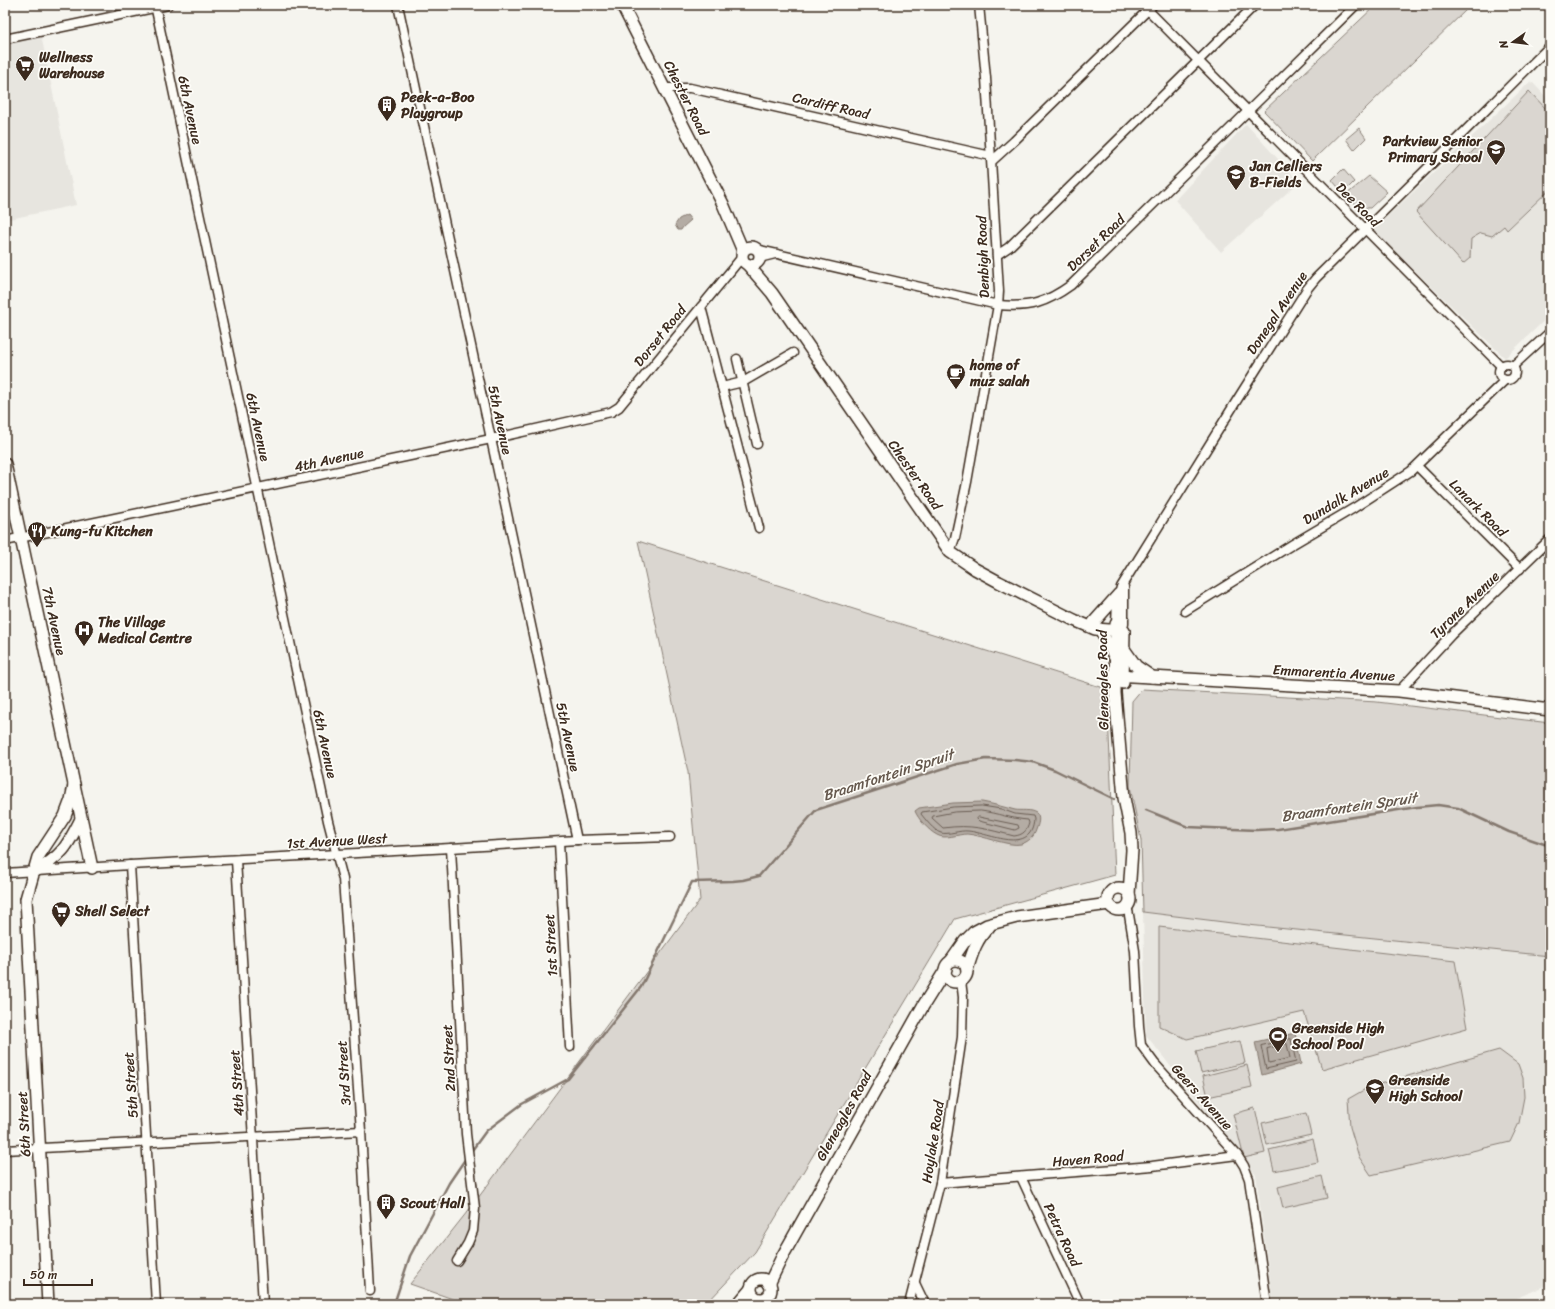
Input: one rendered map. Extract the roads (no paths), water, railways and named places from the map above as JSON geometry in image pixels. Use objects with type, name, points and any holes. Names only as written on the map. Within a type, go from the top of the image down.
[{"type":"street","points":[[5,39],[155,6],[168,5]]},
{"type":"street","name":"5th Avenue","points":[[398,5],[577,840]]},
{"type":"street","name":"Chester Road","points":[[622,5],[750,257],[772,292],[950,552],[975,569],[999,582],[1080,622],[1097,626],[1120,627]]},
{"type":"street","name":"Denbigh Road","points":[[950,552],[955,538],[967,482],[998,305],[999,291],[992,158],[979,5]]},
{"type":"street","points":[[997,255],[1009,247],[1255,5]]},
{"type":"street","name":"Dorset Road","points":[[611,412],[619,407],[728,274],[750,257],[777,253],[998,305],[1016,307],[1035,304],[1057,295],[1071,285],[1356,5]]},
{"type":"street","name":"6th Avenue","points":[[155,6],[326,814],[337,854]]},
{"type":"street","points":[[992,158],[1150,8]]},
{"type":"street","name":"Dee Road","points":[[1150,8],[1198,61],[1500,366]]},
{"type":"street","name":"Donegal Avenue","points":[[1120,627],[1119,594],[1125,582],[1307,289],[1316,278],[1550,46]]},
{"type":"street","name":"Cardiff Road","points":[[663,88],[690,88],[992,158]]},
{"type":"street","points":[[701,307],[758,528]]},
{"type":"street","points":[[1513,366],[1550,332]]},
{"type":"street","points":[[722,387],[743,382],[793,352]]},
{"type":"street","points":[[737,359],[757,444]]},
{"type":"street","points":[[1507,364],[1513,366],[1515,373],[1514,377],[1504,381],[1499,376],[1498,369],[1500,366],[1507,364]]},
{"type":"street","name":"Dundalk Avenue","points":[[1184,611],[1373,496],[1417,466],[1504,381]]},
{"type":"street","name":"4th Avenue","points":[[5,541],[491,440],[611,412]]},
{"type":"street","name":"7th Avenue","points":[[5,464],[92,868]]},
{"type":"street","name":"Lanark Road","points":[[1417,466],[1520,569]]},
{"type":"street","name":"Tyrone Avenue","points":[[1400,691],[1451,635],[1550,539]]},
{"type":"street","points":[[1120,627],[1125,582]]},
{"type":"street","points":[[1116,660],[1097,626],[1119,594]]},
{"type":"street","name":"Gleneagles Road","points":[[1120,627],[1124,649],[1115,692],[1124,798],[1131,833],[1132,850],[1129,894]]},
{"type":"street","name":"Gleneagles Road","points":[[1119,675],[1116,660],[1120,627]]},
{"type":"street","points":[[1124,649],[1136,666],[1155,678]]},
{"type":"street","name":"Emmarentia Avenue","points":[[1119,675],[1400,691],[1550,710]]},
{"type":"street","name":"7th Avenue","points":[[34,872],[38,857],[69,808],[74,785]]},
{"type":"street","points":[[34,872],[52,862],[66,847],[81,819]]},
{"type":"street","name":"1st Avenue West","points":[[5,873],[577,840],[670,837]]},
{"type":"street","name":"1st Street","points":[[559,842],[570,1047]]},
{"type":"street","name":"2nd Street","points":[[451,848],[466,1134],[475,1217],[473,1231],[468,1243],[457,1261]]},
{"type":"street","name":"3rd Street","points":[[337,854],[343,879],[361,1131],[370,1291]]},
{"type":"street","name":"4th Street","points":[[236,860],[263,1304]]},
{"type":"street","name":"5th Street","points":[[130,865],[156,1304]]},
{"type":"street","points":[[1114,888],[1124,889],[1129,894],[1130,902],[1118,910],[1114,909],[1109,904],[1109,894],[1114,888],[1130,871]]},
{"type":"street","name":"6th Street","points":[[34,872],[26,899],[41,1148],[48,1304]]},
{"type":"street","name":"Gleneagles Road","points":[[761,1293],[923,1006],[965,941],[981,927],[1017,917],[1109,904]]},
{"type":"street","name":"Geers Avenue","points":[[1126,906],[1135,951],[1139,1037],[1141,1045],[1154,1064],[1237,1155],[1244,1166],[1249,1179],[1267,1304]]},
{"type":"street","points":[[934,991],[966,978],[967,970],[975,947],[979,939],[992,924]]},
{"type":"street","points":[[957,981],[947,976],[949,965],[955,960],[962,961],[967,967],[967,970]]},
{"type":"street","name":"Hoylake Road","points":[[909,1304],[940,1183],[962,1037],[963,997],[957,981]]},
{"type":"street","points":[[5,1150],[361,1131]]},
{"type":"street","name":"Haven Road","points":[[940,1183],[1152,1166],[1237,1155]]},
{"type":"street","name":"Petra Road","points":[[1021,1177],[1080,1304]]},
{"type":"street","points":[[914,1281],[925,1304]]},
{"type":"street","points":[[736,1304],[761,1293]]},
{"type":"street","points":[[740,1304],[761,1293]]},
{"type":"water","points":[[687,215],[691,220],[681,230],[678,230],[675,225],[679,219]]},
{"type":"water","points":[[982,802],[1015,810],[1036,813],[1039,821],[1034,835],[1026,842],[1021,844],[1010,844],[967,834],[944,837],[927,828],[915,811],[919,808],[953,803]]},
{"type":"water","name":"Greenside High School Pool","points":[[1295,1033],[1301,1064],[1262,1075],[1255,1042]]},
{"type":"waterway","name":"Braamfontein Spruit","points":[[470,1153],[486,1131],[522,1104],[568,1079],[641,987],[692,882],[733,881],[759,876],[816,810],[957,764],[986,759],[1033,762],[1055,770],[1114,799]]},
{"type":"waterway","name":"Braamfontein Spruit","points":[[1146,810],[1188,827],[1256,830],[1278,829],[1438,805],[1458,808],[1509,832],[1550,846]]},
{"type":"waterway","name":"Braamfontein Spruit","points":[[394,1304],[410,1256],[449,1183],[466,1158]]},
{"type":"place","name":"Wellness Warehouse","points":[[25,82]]},
{"type":"place","name":"Peek-a-Boo Playgroup","points":[[387,122]]},
{"type":"place","name":"Parkview Senior Primary School","points":[[1496,166]]},
{"type":"place","name":"Jan Celliers B-Fields","points":[[1236,191]]},
{"type":"place","name":"home of muz salah","points":[[956,390]]},
{"type":"place","name":"Kung-fu Kitchen","points":[[37,548]]},
{"type":"place","name":"The Village Medical Centre","points":[[84,647]]},
{"type":"place","name":"Shell Select","points":[[61,928]]},
{"type":"place","name":"Greenside High School Pool","points":[[1278,1053]]},
{"type":"place","name":"Greenside High School","points":[[1375,1105]]},
{"type":"place","name":"Scout Hall","points":[[386,1220]]}]
